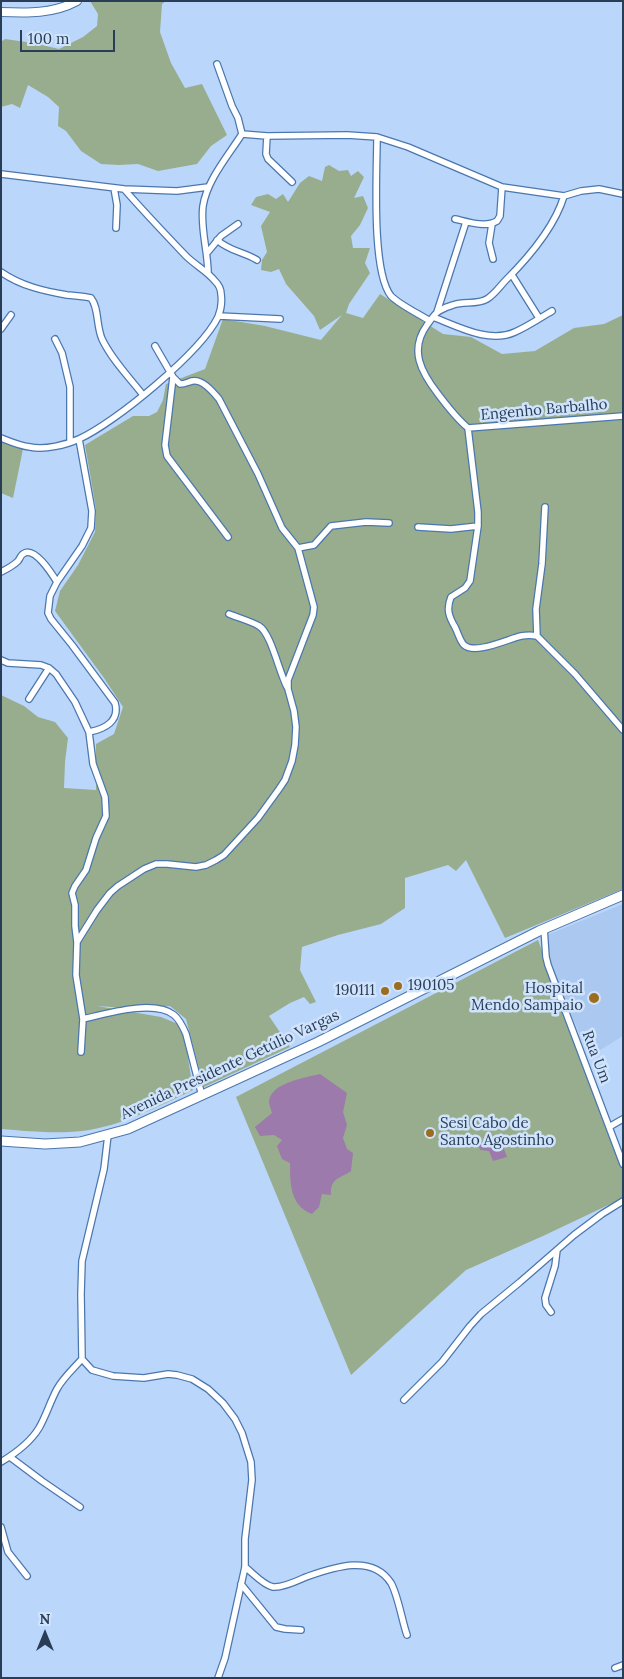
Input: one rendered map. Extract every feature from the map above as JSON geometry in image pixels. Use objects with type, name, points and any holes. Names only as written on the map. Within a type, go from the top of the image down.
[{"type":"main road","points":[[1,12],[32,14],[77,1]]},
{"type":"main road","name":"Avenida Presidente Getúlio Vargas","points":[[1,1141],[45,1144],[80,1142],[128,1129],[318,1042],[544,928],[623,895]]},
{"type":"street","points":[[208,273],[203,207],[208,187],[242,134],[238,118],[217,64]]},
{"type":"street","points":[[242,134],[376,137],[415,150],[502,186],[564,196],[581,191],[599,189],[623,194]]},
{"type":"street","points":[[266,136],[266,154],[268,159],[292,182]]},
{"type":"street","points":[[376,137],[377,237],[382,274],[392,296],[433,317],[490,336],[504,336],[514,332],[552,311]]},
{"type":"street","points":[[1,174],[124,189],[177,191],[208,187]]},
{"type":"street","points":[[455,219],[492,224],[499,219],[502,186]]},
{"type":"street","points":[[114,188],[116,228]]},
{"type":"street","points":[[1,438],[31,448],[49,447],[78,439],[119,414],[143,395],[198,344],[218,316],[222,302],[220,287],[208,273],[171,241],[124,189]]},
{"type":"street","points":[[433,317],[454,304],[478,302],[495,293],[512,275],[549,228],[559,211],[564,196]]},
{"type":"street","name":"Engenho Barbalho","points":[[466,222],[433,317],[421,334],[418,345],[419,361],[424,375],[455,416],[468,428],[478,512],[478,526],[470,581],[465,588],[451,597],[448,608],[449,615],[462,642],[470,648],[496,644],[523,635],[537,636]]},
{"type":"street","points":[[207,253],[217,240],[238,224]]},
{"type":"street","points":[[492,224],[489,243],[492,259]]},
{"type":"street","points":[[217,240],[231,250],[245,253],[257,260]]},
{"type":"street","points":[[1,272],[13,280],[31,287],[91,298],[95,304],[98,327],[106,346],[114,360],[143,395]]},
{"type":"street","points":[[512,275],[539,318]]},
{"type":"street","points":[[1,329],[11,316]]},
{"type":"street","points":[[218,316],[280,319]]},
{"type":"street","points":[[55,339],[62,354],[70,387],[70,442]]},
{"type":"street","points":[[155,346],[173,377],[180,384],[199,381],[212,390],[220,399],[258,474],[282,528],[298,548],[314,611],[290,674],[288,689]]},
{"type":"street","points":[[173,377],[165,445],[167,456],[228,537]]},
{"type":"street","name":"Engenho Barbalho","points":[[468,428],[623,416]]},
{"type":"street","points":[[78,439],[92,512],[91,528],[82,546],[57,582],[50,596],[48,610],[49,616],[112,698],[116,706],[117,713],[114,720],[103,727],[89,732]]},
{"type":"street","points":[[545,507],[542,564],[536,609],[537,636],[576,674],[623,730]]},
{"type":"street","points":[[298,548],[314,545],[331,526],[366,522],[389,523]]},
{"type":"street","points":[[418,527],[451,529],[478,526]]},
{"type":"street","points":[[1,572],[11,567],[23,554],[28,553],[41,560],[47,566],[57,582]]},
{"type":"street","points":[[77,942],[110,893],[144,869],[156,864],[196,867],[206,865],[224,855],[258,818],[285,780],[292,761],[296,727],[288,689],[282,678],[265,630],[259,625],[229,614]]},
{"type":"street","points":[[1,660],[8,663],[41,665],[49,668],[56,674],[81,713],[89,732],[93,764],[106,797],[106,816],[96,838],[86,870],[72,893],[75,905],[77,942],[76,975],[83,1019],[81,1052]]},
{"type":"street","points":[[29,699],[49,668]]},
{"type":"street","name":"Rua Um","points":[[544,928],[548,965],[609,1127],[620,1149],[623,1164]]},
{"type":"street","points":[[83,1019],[105,1013],[134,1009],[160,1009],[175,1016],[183,1026],[186,1034],[202,1096]]},
{"type":"street","points":[[609,1127],[623,1119]]},
{"type":"street","points":[[108,1135],[104,1169],[82,1261],[80,1294],[82,1359],[92,1370],[113,1376],[144,1378],[168,1374],[192,1379],[208,1389],[227,1408],[242,1433],[251,1462],[252,1480],[245,1539],[245,1567],[225,1658],[218,1678]]},
{"type":"street","points":[[404,1400],[442,1362],[481,1314],[598,1217],[623,1201]]},
{"type":"street","points":[[550,1312],[545,1298],[555,1266],[557,1250]]},
{"type":"street","points":[[1,1462],[23,1447],[39,1428],[58,1388],[70,1371],[82,1359]]},
{"type":"street","points":[[10,1457],[80,1506]]},
{"type":"street","points":[[1,1527],[8,1552],[27,1576]]},
{"type":"street","points":[[245,1567],[266,1584],[275,1587],[325,1570],[365,1565],[374,1568],[391,1584],[406,1635]]},
{"type":"street","points":[[241,1584],[276,1627],[285,1630],[301,1630]]},
{"type":"street","points":[[615,1668],[623,1665]]},
{"type":"shaded area","name":"Hospital Mendo Sampaio","points":[[623,904],[623,1036],[589,1057],[549,960],[547,935]]},
{"type":"shaded area","points":[[320,1074],[347,1093],[343,1112],[347,1125],[343,1138],[347,1149],[353,1153],[351,1171],[334,1182],[331,1195],[322,1194],[319,1207],[312,1214],[295,1200],[291,1186],[290,1163],[282,1159],[277,1146],[282,1140],[274,1135],[260,1136],[255,1127],[272,1113],[269,1101],[276,1089],[298,1079]]},
{"type":"shaded area","points":[[499,1136],[507,1157],[493,1161],[489,1151],[480,1150],[478,1143]]},
{"type":"green space","points":[[90,1],[166,1],[162,4],[160,32],[171,63],[185,88],[202,84],[227,135],[211,146],[197,164],[158,171],[138,164],[101,164],[81,151],[66,131],[58,126],[59,107],[48,97],[28,85],[20,108],[12,104],[1,107],[1,42],[5,39],[59,49],[83,37],[97,26],[98,14]]},
{"type":"green space","points":[[329,165],[339,171],[348,170],[351,176],[358,171],[364,177],[354,198],[363,196],[368,208],[360,225],[351,236],[353,248],[370,248],[365,263],[370,273],[349,304],[346,313],[363,318],[380,294],[443,334],[471,337],[502,354],[535,351],[574,328],[604,324],[623,315],[623,889],[505,938],[466,860],[456,871],[448,865],[405,878],[405,908],[381,924],[302,947],[300,970],[316,1002],[310,1004],[304,997],[269,1016],[290,1047],[204,1087],[186,1019],[170,1006],[140,1009],[97,1006],[161,1017],[183,1026],[193,1090],[139,1115],[97,1128],[62,1132],[1,1129],[1,695],[24,706],[38,717],[55,722],[68,738],[64,788],[96,790],[96,744],[114,734],[123,707],[55,611],[60,591],[78,565],[95,532],[96,509],[85,445],[133,416],[149,416],[157,412],[163,400],[166,384],[205,369],[223,319],[265,326],[321,340],[342,315],[320,330],[314,316],[286,284],[279,269],[271,272],[261,270],[262,260],[267,252],[261,226],[270,212],[251,205],[256,197],[268,194],[276,199],[283,194],[288,202],[300,183],[309,176],[322,181],[325,167]]},
{"type":"green space","points":[[1,442],[23,449],[13,498],[1,493]]},
{"type":"green space","name":"Sesi Cabo de Santo Agostinho","points":[[538,940],[623,1168],[623,1198],[466,1270],[351,1375],[236,1097]]},
{"type":"place","name":"190105","points":[[398,986]]},
{"type":"place","name":"190111","points":[[385,991]]},
{"type":"place","name":"Hospital Mendo Sampaio","points":[[594,998]]},
{"type":"place","name":"Sesi Cabo de Santo Agostinho","points":[[430,1133]]}]
